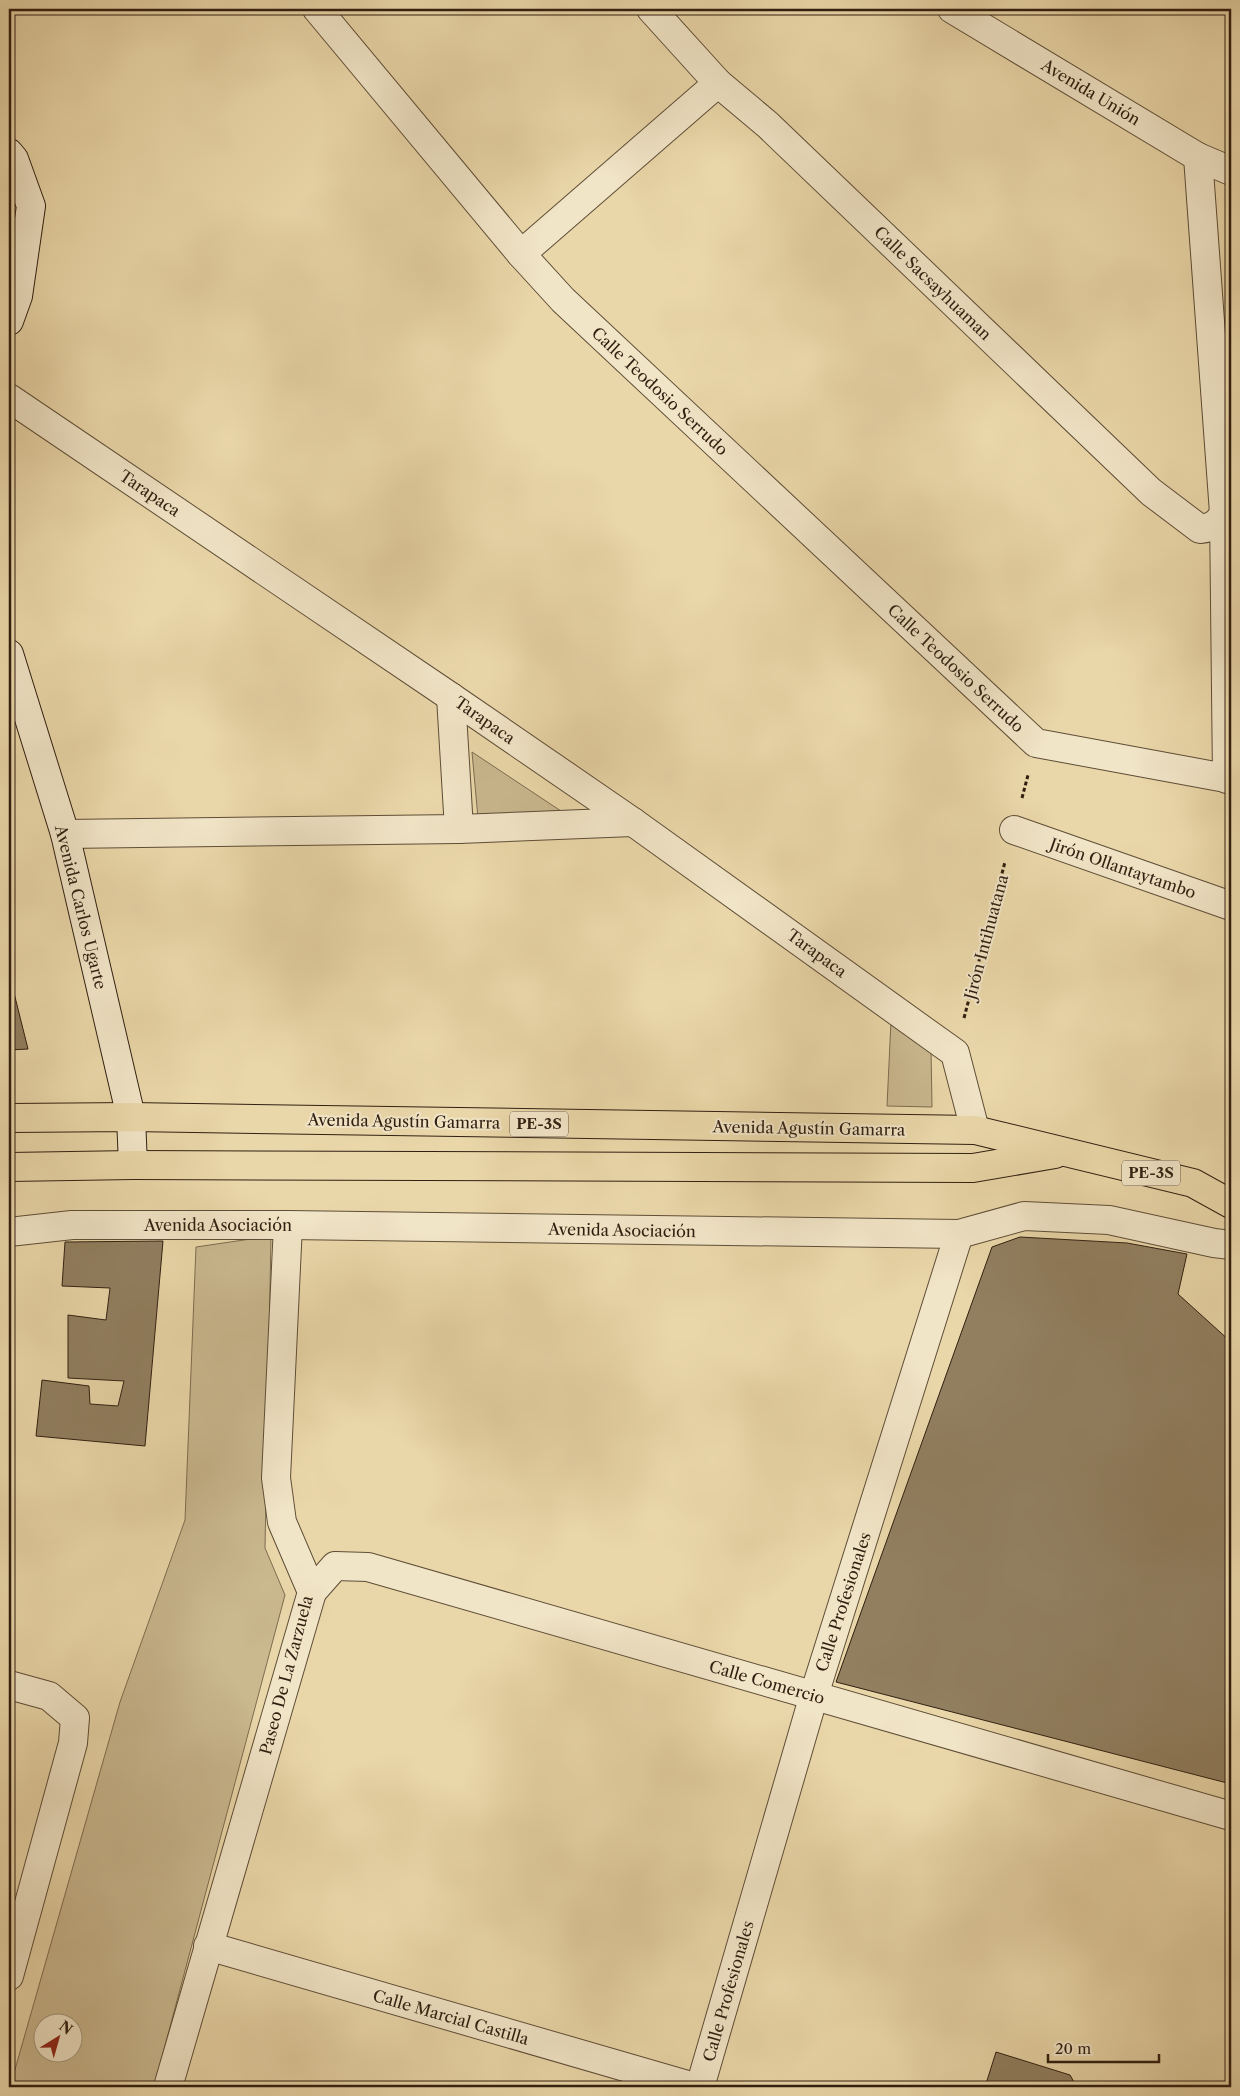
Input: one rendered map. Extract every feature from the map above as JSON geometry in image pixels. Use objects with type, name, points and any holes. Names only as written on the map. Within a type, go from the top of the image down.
[{"type":"highway","name":"Avenida Agustín Gamarra","points":[[9,1118],[131,1117],[976,1130],[1193,1183],[1231,1204]]},
{"type":"highway","name":"Avenida Agustín Gamarra","points":[[9,1167],[133,1165],[973,1168],[1066,1152]]},
{"type":"street","name":"Calle Teodosio Serrudo","points":[[317,9],[521,254],[570,306],[1036,743]]},
{"type":"street","name":"Calle Sacsayhuaman","points":[[651,9],[718,83],[768,125],[1151,492],[1200,529],[1211,527],[1228,513]]},
{"type":"street","name":"Avenida Unión","points":[[952,9],[1198,157],[1231,171]]},
{"type":"street","points":[[521,254],[718,83]]},
{"type":"street","points":[[9,153],[14,159],[31,206],[18,296],[9,321]]},
{"type":"street","points":[[1036,743],[1229,779],[1228,513],[1198,157]]},
{"type":"street","name":"Tarapaca","points":[[9,398],[633,822],[955,1052]]},
{"type":"street","name":"Avenida Carlos Ugarte","points":[[9,654],[65,834],[131,1117],[133,1165]]},
{"type":"street","points":[[451,697],[459,830]]},
{"type":"street","points":[[65,834],[459,830],[633,822]]},
{"type":"street","name":"Jirón Ollantaytambo","points":[[1014,830],[1231,906]]},
{"type":"street","points":[[955,1052],[976,1130]]},
{"type":"street","name":"Avenida Asociación","points":[[9,1232],[72,1225],[288,1225],[959,1234],[1024,1216],[1109,1220],[1214,1244],[1231,1245]]},
{"type":"street","name":"Paseo De La Zarzuela","points":[[168,2087],[312,1592],[282,1522],[276,1478],[288,1225]]},
{"type":"street","name":"Calle Profesionales","points":[[700,2087],[814,1695],[959,1234]]},
{"type":"street","name":"Calle Comercio","points":[[312,1592],[335,1566],[368,1567],[1231,1816]]},
{"type":"street","points":[[9,1685],[49,1696],[75,1718],[73,1743],[9,1976]]},
{"type":"street","name":"Calle Marcial Castilla","points":[[208,1946],[694,2087]]},
{"type":"path","name":"Jirón Intihuatana","points":[[955,1052],[1036,743]]},
{"type":"shaded area","points":[[472,752],[567,815],[479,829]]},
{"type":"shaded area","points":[[891,1021],[931,1050],[932,1107],[887,1106]]},
{"type":"shaded area","points":[[271,1236],[265,1548],[285,1595],[154,2087],[10,2087],[120,1702],[185,1520],[196,1247]]},
{"type":"building","points":[[9,973],[28,1049],[9,1050]]},
{"type":"building","points":[[1020,1237],[1127,1243],[1187,1254],[1178,1294],[1231,1342],[1231,1784],[836,1682],[992,1247]]},
{"type":"building","points":[[163,1241],[145,1446],[36,1436],[42,1380],[89,1386],[90,1404],[118,1406],[124,1381],[68,1378],[68,1315],[106,1320],[110,1288],[62,1286],[65,1242]]},
{"type":"building","points":[[996,2052],[1070,2075],[1074,2082],[1072,2087],[985,2087]]},
{"type":"building","points":[[1188,2083],[1202,2087],[1187,2087]]}]
